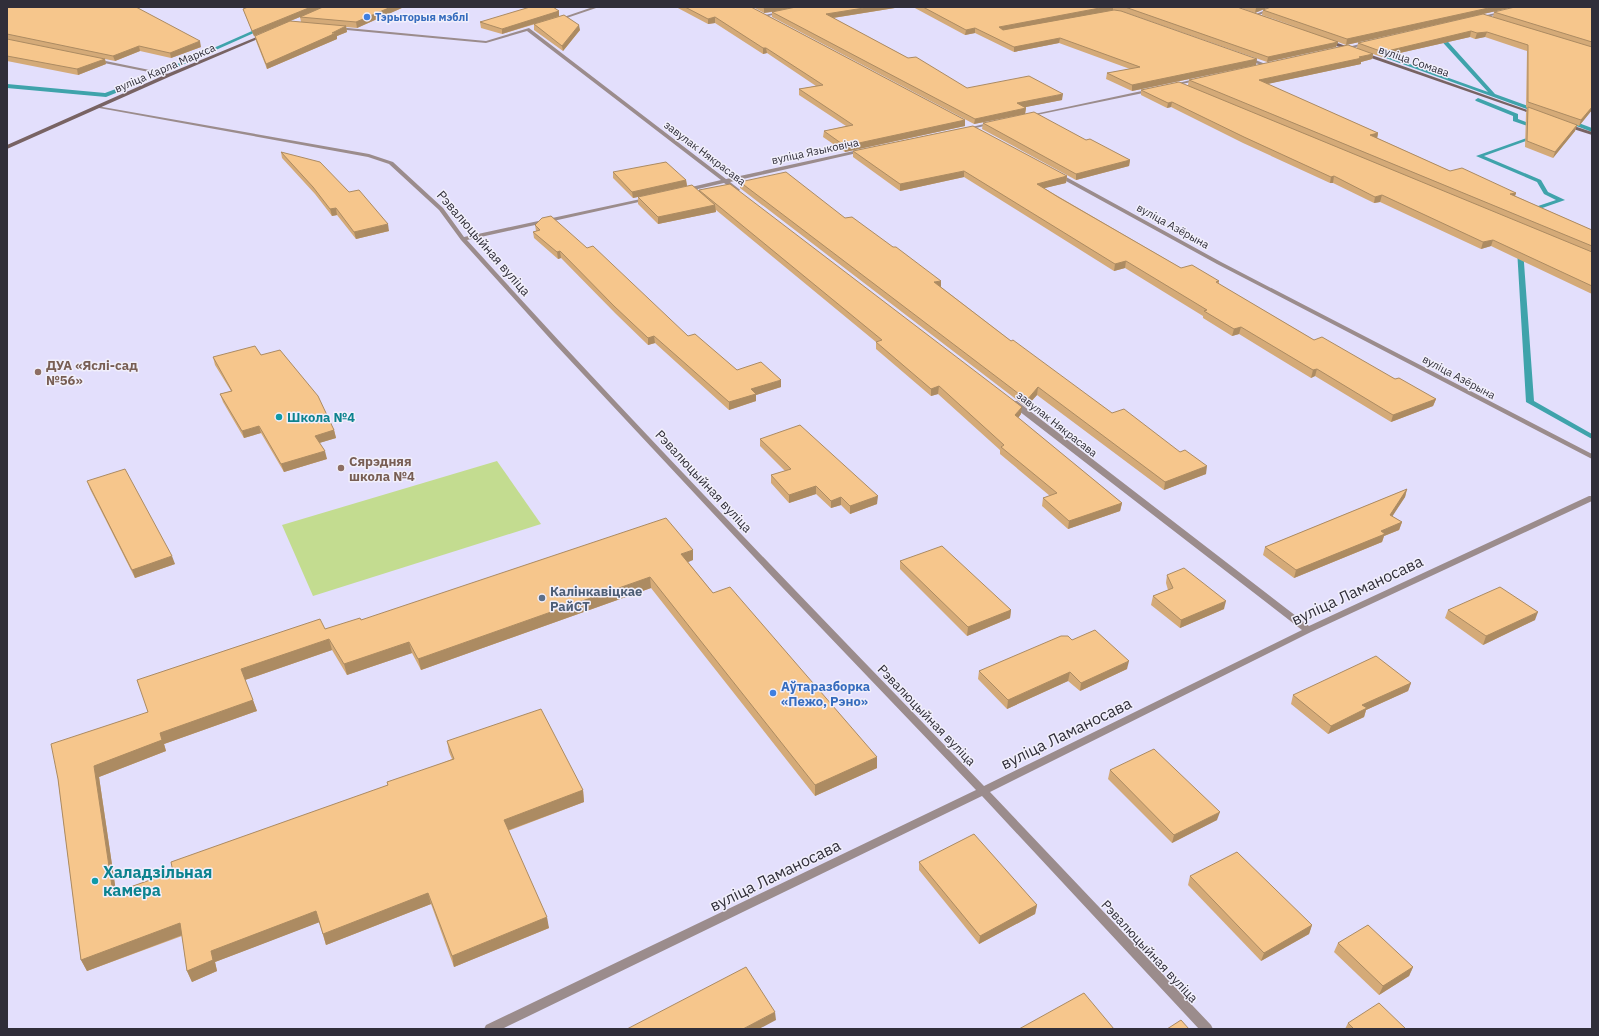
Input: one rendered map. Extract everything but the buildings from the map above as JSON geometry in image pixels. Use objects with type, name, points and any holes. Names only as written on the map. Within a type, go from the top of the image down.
[{"type":"main road","points":[[1247,14],[1260,18]]},
{"type":"main road","name":"вуліца Карла Маркса","points":[[7,147],[169,75],[270,33]]},
{"type":"main road","name":"вуліца Сомава","points":[[1319,38],[1540,116]]},
{"type":"main road","points":[[1562,124],[1592,134]]},
{"type":"street","points":[[549,22],[597,7]]},
{"type":"street","points":[[1253,16],[1277,7]]},
{"type":"street","points":[[1467,20],[1512,10]]},
{"type":"street","points":[[770,20],[761,14],[785,12]]},
{"type":"street","points":[[1482,16],[1497,21]]},
{"type":"street","points":[[328,28],[486,42],[535,27]]},
{"type":"street","name":"завулак Някрасава","points":[[528,29],[744,195]]},
{"type":"street","points":[[1333,51],[1378,41]]},
{"type":"street","points":[[1237,55],[1266,65]]},
{"type":"street","points":[[92,59],[169,75]]},
{"type":"street","points":[[1251,68],[1274,64]]},
{"type":"street","points":[[1163,87],[1207,78]]},
{"type":"street","points":[[1178,84],[1185,87]]},
{"type":"street","points":[[1018,118],[1155,89]]},
{"type":"street","name":"Рэвалюцыйная вуліца","points":[[99,107],[369,156],[391,163],[441,209],[463,239],[556,342],[1207,1029]]},
{"type":"street","points":[[957,131],[995,123]]},
{"type":"street","points":[[965,124],[979,131]]},
{"type":"street","name":"вуліца Языковіча","points":[[679,191],[872,149]]},
{"type":"street","name":"вуліца Азёрына","points":[[1054,172],[1219,262],[1592,457]]},
{"type":"street","points":[[463,239],[656,196]]},
{"type":"street","name":"завулак Някрасава","points":[[1010,400],[1308,630]]},
{"type":"street","name":"вуліца Ламаносава","points":[[490,1029],[983,791],[1308,630],[1592,498]]},
{"type":"green space","points":[[497,461],[541,524],[313,596],[282,525]]},
{"type":"waterway","points":[[169,69],[263,28]]},
{"type":"waterway","points":[[1438,34],[1493,94]]},
{"type":"waterway","points":[[1374,53],[1537,111]]},
{"type":"waterway","points":[[7,86],[106,95],[142,81]]},
{"type":"waterway","points":[[1478,100],[1516,115],[1515,120],[1536,127]]},
{"type":"waterway","points":[[1568,121],[1592,130]]},
{"type":"waterway","points":[[1528,211],[1562,200],[1546,193],[1539,181],[1479,156],[1537,136]]},
{"type":"waterway","points":[[1520,249],[1530,402],[1592,437]]},
{"type":"place","name":"Тэрыторыя мэблі","points":[[367,17]]},
{"type":"place","name":"ДУА «Яслі-сад №56»","points":[[38,372]]},
{"type":"place","name":"Школа №4","points":[[279,417]]},
{"type":"place","name":"Сярэдняя школа №4","points":[[341,468]]},
{"type":"place","name":"Калінкавіцкае РайСТ","points":[[542,598]]},
{"type":"place","name":"Аўтаразборка «Пежо, Рэно»","points":[[773,693]]},
{"type":"place","name":"Халадзільная камера","points":[[95,881]]}]
